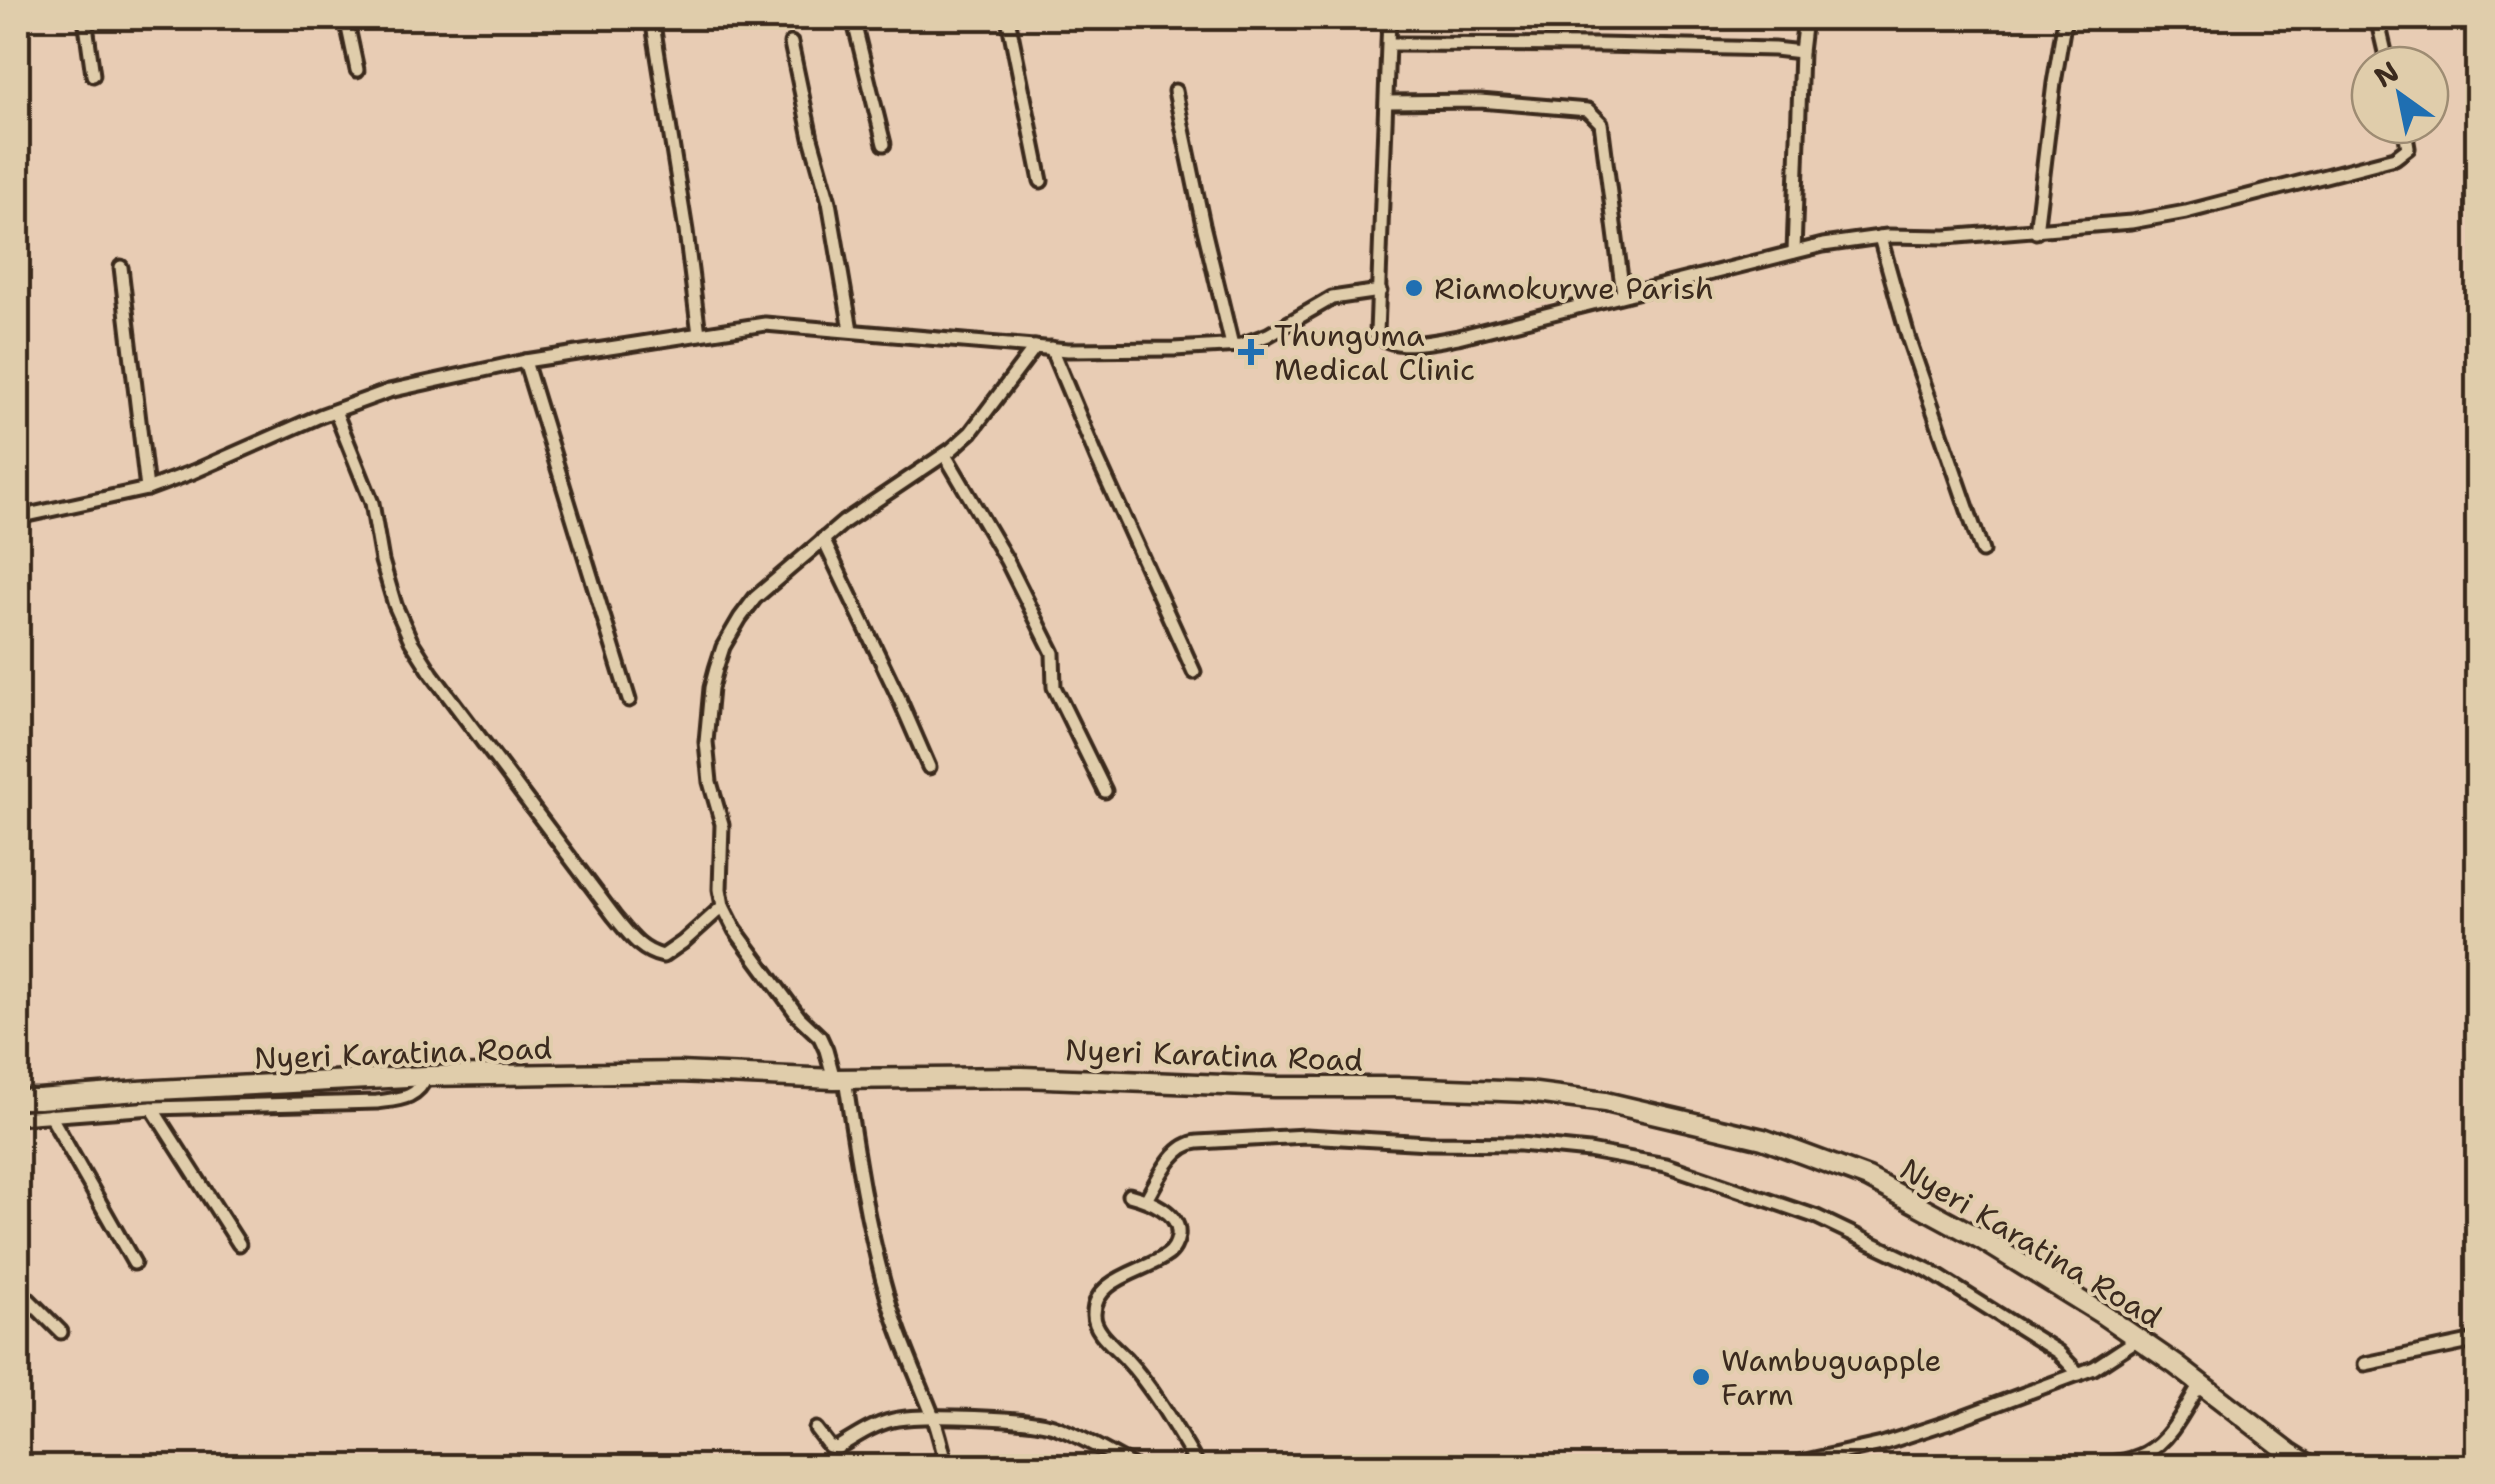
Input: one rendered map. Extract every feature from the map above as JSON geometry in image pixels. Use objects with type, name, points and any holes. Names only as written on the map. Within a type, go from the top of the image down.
[{"type":"highway","name":"Nyeri Karatina Road","points":[[18,1098],[39,1100],[426,1076],[679,1072],[840,1078],[1022,1077],[1274,1087],[1398,1086],[1528,1092],[1605,1102],[1764,1139],[1868,1178],[1981,1239],[2138,1338],[2311,1466]]},
{"type":"street","points":[[85,18],[93,76]]},
{"type":"street","points":[[346,18],[357,70]]},
{"type":"street","points":[[652,18],[699,334]]},
{"type":"street","points":[[853,18],[884,144]]},
{"type":"street","points":[[1008,18],[1042,181]]},
{"type":"street","points":[[1389,18],[1377,333],[1382,340],[1411,344],[1458,337],[1823,245],[1880,237],[1946,238],[2036,232],[2186,212],[2395,158],[2407,145]]},
{"type":"street","points":[[1794,252],[1805,18]]},
{"type":"street","points":[[2036,232],[2066,18]]},
{"type":"street","points":[[2376,18],[2383,45]]},
{"type":"street","points":[[791,44],[829,202],[851,330]]},
{"type":"street","points":[[1389,44],[1601,44],[1801,52]]},
{"type":"street","points":[[1175,91],[1232,345]]},
{"type":"street","points":[[1386,102],[1480,101],[1588,110],[1601,124],[1622,294]]},
{"type":"street","points":[[1880,237],[1909,340],[1982,550]]},
{"type":"street","points":[[121,267],[147,490]]},
{"type":"street","points":[[18,516],[147,490],[389,392],[525,362],[766,324],[1034,348],[1174,350],[1255,341],[1332,298],[1380,291]]},
{"type":"street","points":[[947,1466],[934,1418],[906,1353],[874,1244],[840,1078],[820,1037],[799,1017],[722,906],[722,824],[710,782],[706,742],[711,688],[723,647],[755,598],[823,540],[945,455],[971,432],[1034,348]]},
{"type":"street","points":[[1050,348],[1194,672]]},
{"type":"street","points":[[525,362],[629,700]]},
{"type":"street","points":[[335,411],[372,503],[395,606],[412,641],[432,674],[614,916],[637,944],[663,956],[722,906]]},
{"type":"street","points":[[945,455],[1007,561],[1053,654],[1054,688],[1105,791]]},
{"type":"street","points":[[823,540],[929,767]]},
{"type":"street","points":[[18,1118],[152,1108],[377,1102],[415,1094],[426,1076]]},
{"type":"street","points":[[152,1108],[239,1244]]},
{"type":"street","points":[[50,1115],[134,1263]]},
{"type":"street","points":[[1146,1200],[1178,1149],[1188,1142],[1306,1136],[1589,1150],[1666,1165],[1817,1217],[1928,1270],[2058,1352],[2079,1374]]},
{"type":"street","points":[[1129,1195],[1146,1200],[1176,1222],[1177,1244],[1168,1255],[1106,1288],[1094,1316],[1099,1330],[1165,1412],[1198,1466]]},
{"type":"street","points":[[18,1289],[61,1332]]},
{"type":"street","points":[[2365,1364],[2470,1342],[2478,1336]]},
{"type":"street","points":[[1783,1466],[1882,1444],[1946,1424],[2094,1368],[2138,1338]]},
{"type":"street","points":[[2067,1466],[2128,1460],[2147,1453],[2168,1435],[2200,1384]]},
{"type":"street","points":[[816,1429],[829,1446],[837,1448],[865,1430],[893,1420],[1016,1420],[1054,1426],[1133,1466]]},
{"type":"place","name":"Riamokurwe Parish","points":[[1414,288]]},
{"type":"place","name":"Thunguma Medical Clinic","points":[[1251,352]]},
{"type":"place","name":"Wambuguapple Farm","points":[[1701,1377]]}]
